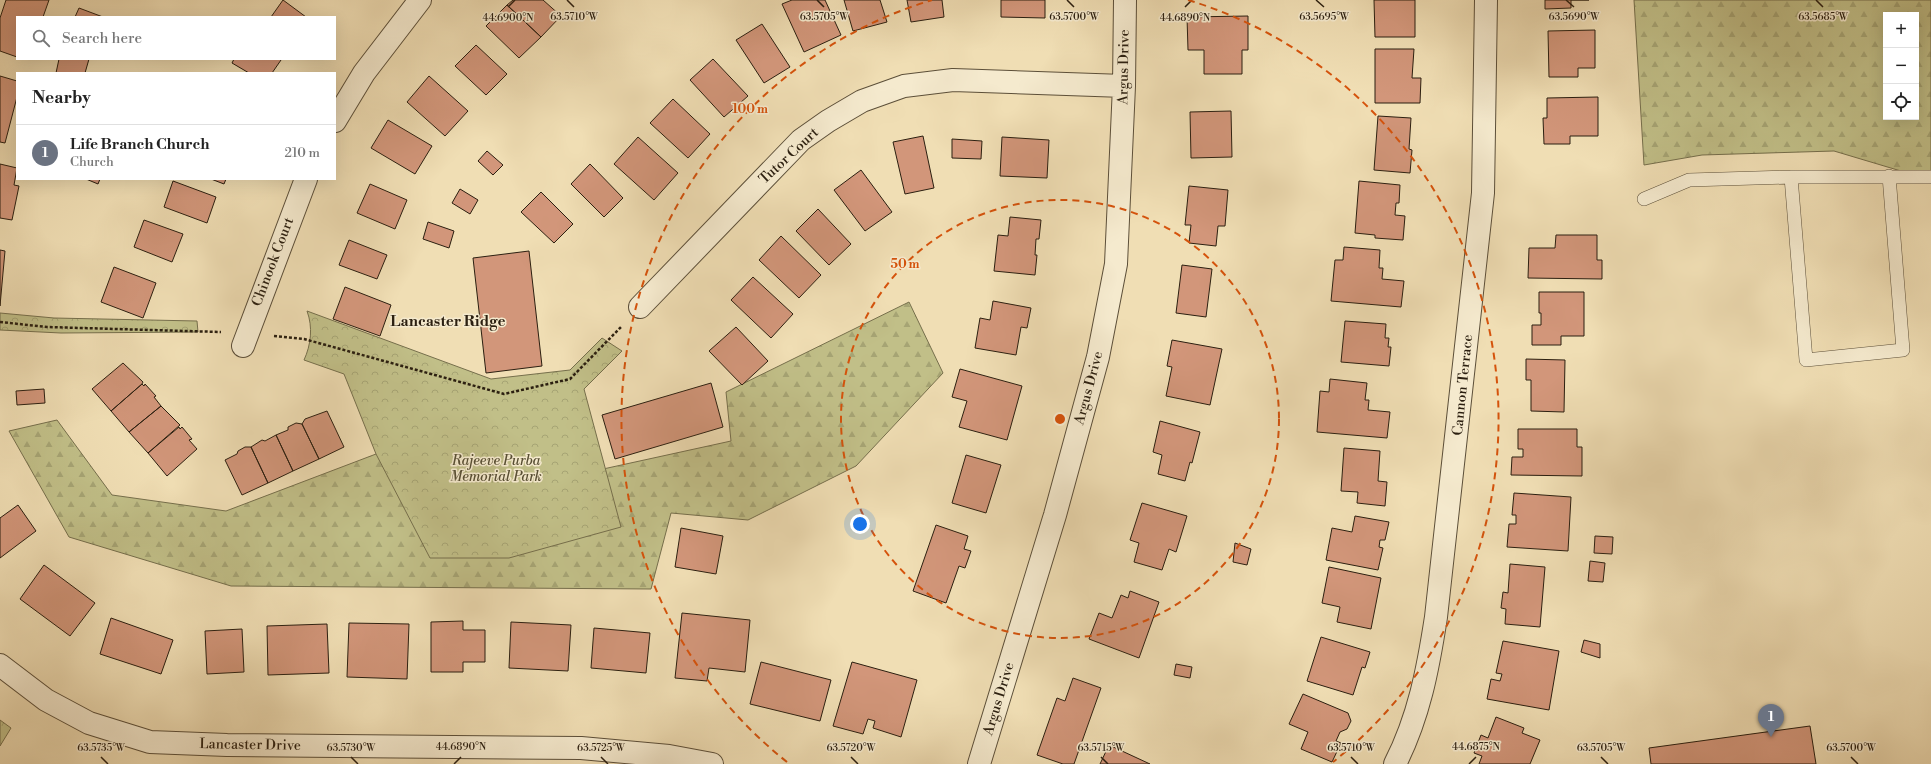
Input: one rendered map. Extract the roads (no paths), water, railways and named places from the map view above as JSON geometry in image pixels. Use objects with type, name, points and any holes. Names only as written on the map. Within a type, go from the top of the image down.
[{"type":"street","points":[[336,119],[364,73],[420,0]]},
{"type":"street","name":"Argus Drive","points":[[979,764],[1055,515],[1098,357],[1116,264],[1124,86],[1125,0]]},
{"type":"street","name":"Cannon Terrace","points":[[1395,764],[1405,744],[1425,684],[1436,617],[1483,193],[1486,0]]},
{"type":"street","name":"Tutor Court","points":[[640,308],[802,140],[828,121],[862,101],[904,86],[953,80],[1124,86]]},
{"type":"street","name":"Chinook Court","points":[[245,339],[306,180]]},
{"type":"street","name":"Lancaster Drive","points":[[0,665],[46,700],[89,723],[150,742],[227,745],[581,748],[669,756],[712,764]]},
{"type":"lane","points":[[1791,177],[1806,360],[1903,350],[1889,176]]},
{"type":"lane","points":[[1644,199],[1689,180],[1791,177],[1931,177]]},
{"type":"place","name":"Life Branch Church","points":[[1771,737]]},
{"type":"district","name":"Lancaster Ridge","points":[[448,321]]},
{"type":"park label","name":"Rajeeve Purba Memorial Park","points":[[496,470]]}]
